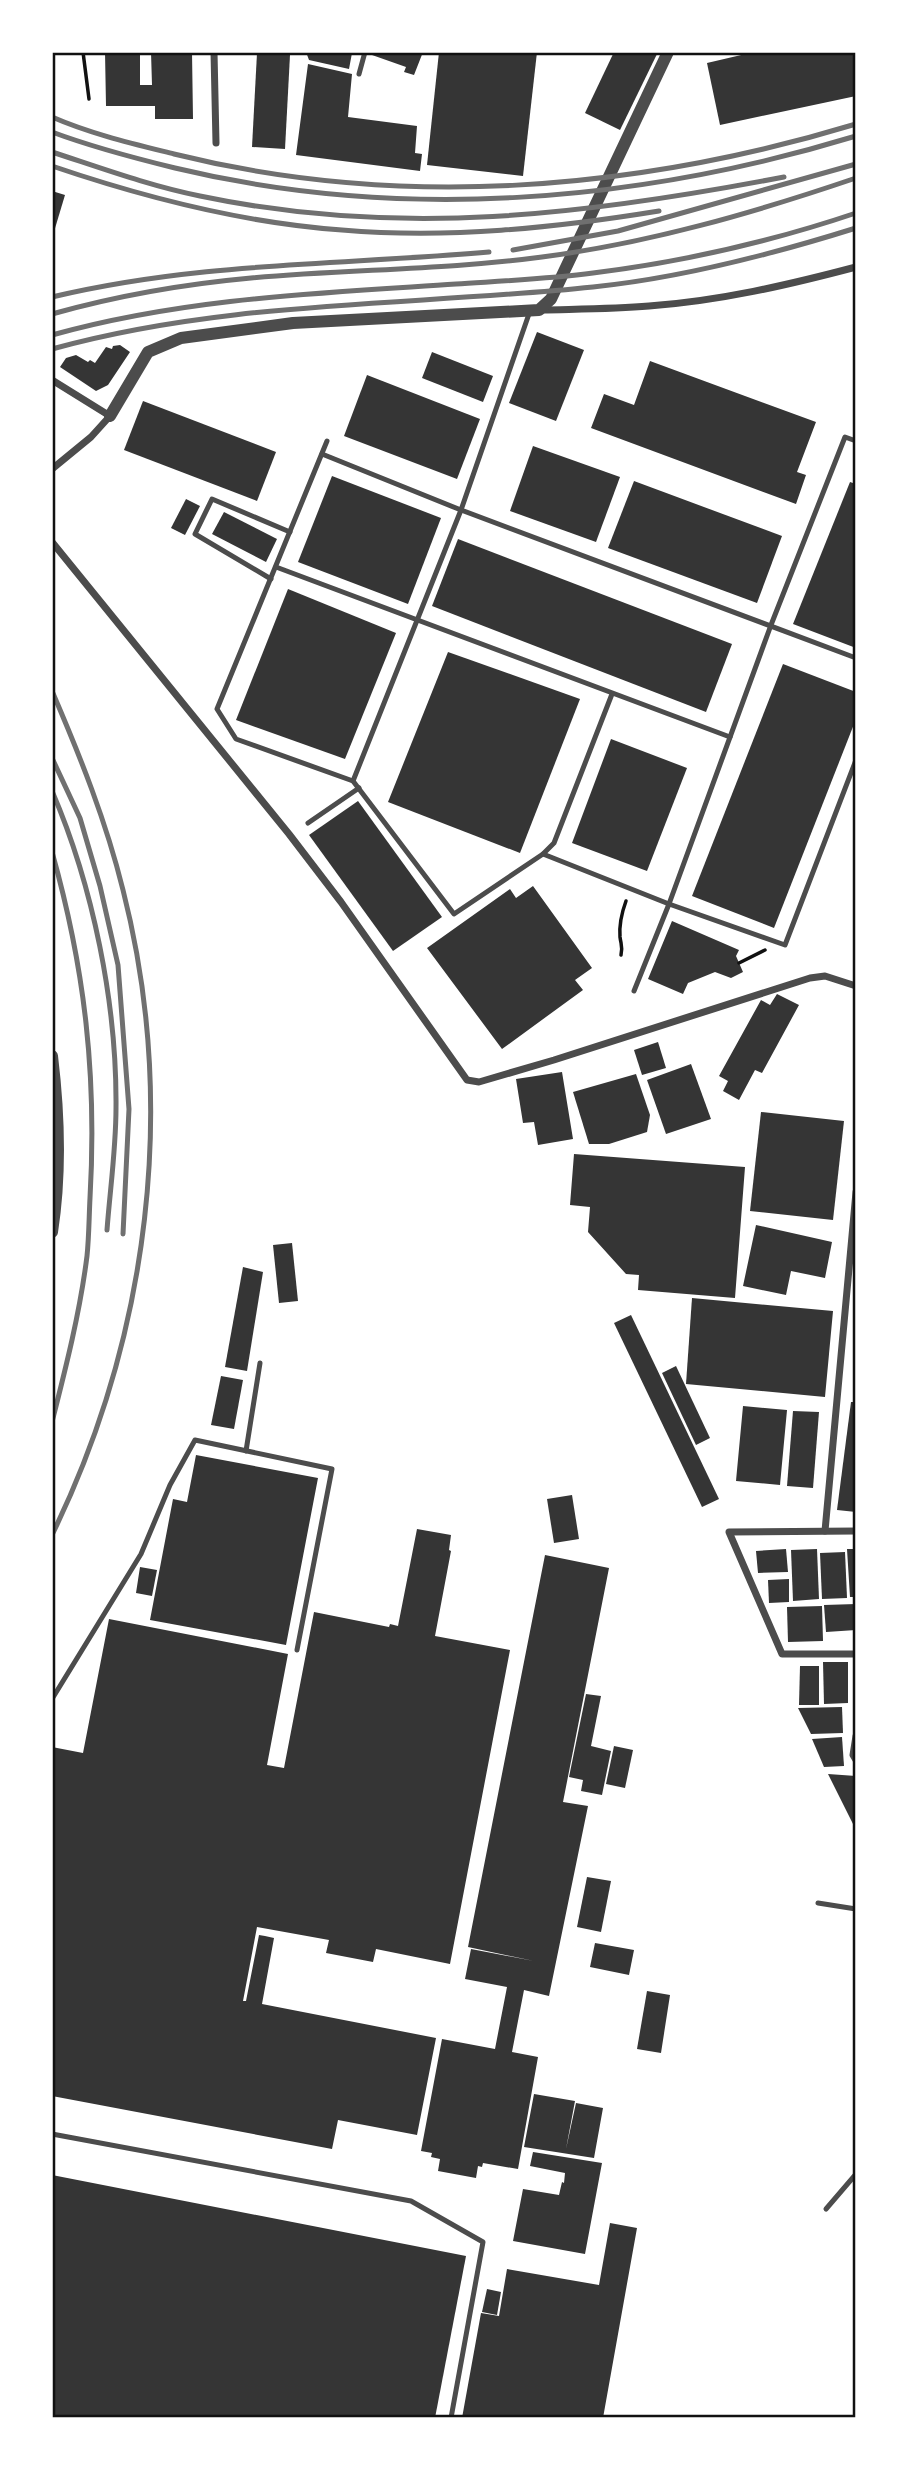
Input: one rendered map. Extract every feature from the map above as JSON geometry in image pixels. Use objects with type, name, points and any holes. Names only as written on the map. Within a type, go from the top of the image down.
[{"type":"street","points":[[214,52],[215,143]]},
{"type":"street","points":[[535,310],[551,299],[668,52]]},
{"type":"street","points":[[52,469],[91,438],[110,415],[148,352],[181,338],[293,323],[649,306],[713,299],[856,267]]},
{"type":"street","points":[[52,380],[110,415]]},
{"type":"street","points":[[52,542],[304,854],[392,972],[467,1080],[479,1082],[554,1060],[810,978],[825,976],[856,986]]},
{"type":"street","points":[[52,1056],[57,1179],[53,1224]]},
{"type":"street","points":[[825,1531],[856,1192]]},
{"type":"street","points":[[856,1531],[729,1532],[782,1654],[856,1654]]},
{"type":"street","points":[[856,1737],[853,1755],[856,1760]]},
{"type":"lane","points":[[359,74],[365,52]]},
{"type":"lane","points":[[354,781],[461,510],[535,310]]},
{"type":"lane","points":[[634,991],[669,904],[771,625],[845,438],[856,441]]},
{"type":"lane","points":[[327,441],[217,709],[236,739],[354,781],[454,914],[543,854],[554,843],[612,694]]},
{"type":"lane","points":[[322,454],[461,510],[856,658]]},
{"type":"lane","points":[[271,579],[195,534],[212,499],[290,532]]},
{"type":"lane","points":[[276,567],[730,737]]},
{"type":"lane","points":[[543,854],[669,904],[785,945],[856,760]]},
{"type":"lane","points":[[308,823],[359,788]]},
{"type":"lane","points":[[246,1451],[260,1363]]},
{"type":"lane","points":[[52,1699],[141,1554],[170,1485],[195,1440],[332,1469],[297,1650]]},
{"type":"lane","points":[[818,1903],[856,1909]]},
{"type":"lane","points":[[52,2134],[411,2201],[483,2242],[450,2417]]},
{"type":"lane","points":[[826,2209],[856,2174]]},
{"type":"path","points":[[83,52],[89,99]]},
{"type":"path","points":[[621,955],[623,946],[619,935],[620,919],[631,889]]},
{"type":"path","points":[[739,962],[762,953],[773,941]]},
{"type":"building","points":[[105,52],[140,52],[140,85],[152,85],[151,52],[192,52],[193,119],[155,119],[155,106],[106,106]]},
{"type":"building","points":[[306,52],[352,53],[349,69],[309,60]]},
{"type":"building","points":[[373,52],[423,52],[414,75],[404,72],[406,67],[372,55]]},
{"type":"building","points":[[439,52],[537,52],[523,176],[427,165]]},
{"type":"building","points":[[614,52],[658,52],[620,130],[585,113]]},
{"type":"building","points":[[754,52],[856,52],[856,96],[720,125],[707,63]]},
{"type":"building","points":[[257,53],[290,55],[285,149],[252,147]]},
{"type":"building","points":[[308,64],[352,74],[348,117],[417,126],[415,153],[422,154],[420,171],[296,155]]},
{"type":"building","points":[[52,191],[65,195],[53,235],[52,235]]},
{"type":"building","points":[[537,332],[584,350],[556,421],[509,403]]},
{"type":"building","points":[[120,345],[130,352],[108,385],[96,391],[60,367],[66,358],[76,355],[95,363],[106,347],[112,349],[113,346]]},
{"type":"building","points":[[432,352],[493,376],[483,402],[422,378]]},
{"type":"building","points":[[650,361],[816,422],[797,472],[806,475],[796,504],[591,428],[604,394],[634,405]]},
{"type":"building","points":[[367,375],[480,419],[457,479],[344,436]]},
{"type":"building","points":[[143,401],[276,452],[257,501],[124,450]]},
{"type":"building","points":[[533,446],[620,477],[596,542],[510,511]]},
{"type":"building","points":[[332,476],[441,518],[408,604],[298,562]]},
{"type":"building","points":[[634,481],[782,536],[757,603],[608,548]]},
{"type":"building","points":[[850,482],[856,484],[856,648],[793,624]]},
{"type":"building","points":[[186,499],[200,506],[185,535],[171,528]]},
{"type":"building","points":[[224,512],[277,539],[266,562],[212,534]]},
{"type":"building","points":[[458,539],[732,644],[706,712],[432,606]]},
{"type":"building","points":[[288,589],[396,633],[345,759],[236,720]]},
{"type":"building","points":[[448,652],[580,699],[520,853],[388,802]]},
{"type":"building","points":[[783,664],[856,692],[856,719],[774,928],[692,896]]},
{"type":"building","points":[[611,739],[687,768],[647,871],[572,843]]},
{"type":"building","points":[[358,801],[442,917],[393,951],[309,835]]},
{"type":"building","points":[[533,886],[592,968],[575,980],[583,990],[502,1049],[427,948],[510,889],[516,898]]},
{"type":"building","points":[[672,921],[739,950],[736,956],[743,972],[731,978],[715,972],[688,983],[683,994],[648,979]]},
{"type":"building","points":[[777,994],[799,1005],[762,1073],[755,1070],[739,1100],[723,1091],[728,1081],[719,1076],[761,1000],[770,1005]]},
{"type":"building","points":[[658,1042],[666,1068],[642,1075],[634,1050]]},
{"type":"building","points":[[691,1064],[711,1119],[666,1134],[647,1080]]},
{"type":"building","points":[[562,1072],[573,1139],[538,1145],[534,1122],[523,1123],[516,1079]]},
{"type":"building","points":[[636,1074],[650,1115],[647,1132],[609,1144],[589,1144],[573,1092]]},
{"type":"building","points":[[761,1112],[844,1121],[833,1220],[750,1211]]},
{"type":"building","points":[[574,1154],[745,1167],[735,1298],[638,1290],[639,1275],[626,1274],[588,1232],[590,1207],[570,1205]]},
{"type":"building","points":[[756,1225],[832,1242],[825,1278],[791,1271],[786,1295],[743,1286]]},
{"type":"building","points":[[292,1243],[298,1301],[279,1303],[273,1245]]},
{"type":"building","points":[[243,1267],[263,1272],[247,1371],[225,1367]]},
{"type":"building","points":[[692,1298],[833,1311],[825,1397],[686,1384]]},
{"type":"building","points":[[631,1315],[719,1499],[702,1507],[614,1323]]},
{"type":"building","points":[[676,1366],[710,1438],[696,1445],[662,1373]]},
{"type":"building","points":[[221,1376],[243,1380],[234,1429],[211,1425]]},
{"type":"building","points":[[851,1402],[856,1402],[856,1512],[837,1510]]},
{"type":"building","points":[[743,1406],[787,1410],[780,1485],[736,1481]]},
{"type":"building","points":[[793,1411],[819,1412],[813,1488],[787,1486]]},
{"type":"building","points":[[196,1455],[318,1478],[286,1645],[150,1620],[173,1499],[187,1502]]},
{"type":"building","points":[[572,1495],[579,1539],[554,1543],[547,1499]]},
{"type":"building","points":[[417,1529],[451,1535],[451,1551],[435,1636],[510,1650],[450,1964],[376,1949],[373,1962],[326,1953],[329,1940],[257,1927],[243,2001],[246,2001],[259,1935],[265,1936],[274,1938],[262,2004],[436,2038],[417,2135],[338,2120],[332,2149],[52,2096],[52,1747],[83,1753],[109,1619],[288,1654],[267,1765],[284,1768],[314,1612],[389,1627],[390,1624],[398,1626]]},
{"type":"building","points":[[786,1549],[788,1572],[758,1573],[756,1551]]},
{"type":"building","points":[[817,1549],[819,1599],[793,1601],[791,1550]]},
{"type":"building","points":[[847,1549],[856,1549],[856,1597],[850,1597]]},
{"type":"building","points":[[845,1552],[847,1598],[822,1599],[820,1553]]},
{"type":"building","points":[[545,1555],[609,1568],[563,1802],[588,1806],[549,1996],[524,1990],[512,2052],[538,2057],[518,2169],[483,2163],[482,2167],[478,2166],[476,2178],[438,2171],[440,2159],[431,2157],[432,2153],[421,2151],[442,2039],[495,2049],[507,1987],[465,1979],[471,1949],[534,1961],[468,1947]]},
{"type":"building","points":[[140,1567],[157,1570],[152,1596],[136,1593]]},
{"type":"building","points":[[789,1579],[789,1602],[769,1603],[768,1580]]},
{"type":"building","points":[[856,1604],[856,1630],[826,1632],[824,1605]]},
{"type":"building","points":[[822,1606],[823,1641],[788,1642],[787,1607]]},
{"type":"building","points":[[823,1662],[848,1662],[848,1703],[824,1704]]},
{"type":"building","points":[[800,1666],[819,1666],[819,1705],[799,1705]]},
{"type":"building","points":[[586,1694],[601,1696],[591,1746],[611,1751],[602,1795],[581,1791],[583,1780],[569,1777]]},
{"type":"building","points":[[842,1707],[843,1733],[811,1734],[798,1708]]},
{"type":"building","points":[[842,1737],[844,1766],[824,1767],[812,1739]]},
{"type":"building","points":[[614,1746],[633,1750],[625,1788],[606,1784]]},
{"type":"building","points":[[828,1774],[856,1776],[856,1830]]},
{"type":"building","points":[[587,1877],[611,1881],[601,1932],[577,1927]]},
{"type":"building","points":[[595,1943],[634,1950],[629,1975],[590,1967]]},
{"type":"building","points":[[647,1991],[670,1995],[661,2053],[637,2049]]},
{"type":"building","points":[[534,2094],[575,2101],[566,2149],[576,2103],[603,2108],[594,2158],[524,2147]]},
{"type":"building","points":[[533,2152],[602,2163],[585,2254],[513,2241],[523,2189],[559,2195],[562,2182],[564,2183],[565,2173],[530,2166]]},
{"type":"building","points":[[52,2175],[466,2256],[435,2418],[52,2418]]},
{"type":"building","points":[[610,2223],[637,2228],[603,2418],[462,2418],[481,2313],[499,2316],[507,2269],[599,2285]]},
{"type":"building","points":[[487,2289],[501,2292],[497,2315],[482,2312]]},
{"type":"railway","points":[[52,117],[128,142],[259,172],[344,182],[430,187],[516,185],[602,178],[688,165],[772,147],[856,124]]},
{"type":"railway","points":[[52,132],[175,168],[260,185],[345,195],[431,199],[517,197],[603,190],[688,177],[773,159],[856,136]]},
{"type":"railway","points":[[52,152],[181,192],[274,209],[348,216],[420,218],[565,211],[637,202],[784,177]]},
{"type":"railway","points":[[513,250],[618,231],[856,164]]},
{"type":"railway","points":[[52,166],[123,189],[195,207],[268,222],[342,230],[422,233],[501,230],[659,211]]},
{"type":"railway","points":[[52,314],[126,296],[226,281],[469,264],[582,251],[700,225],[856,178]]},
{"type":"railway","points":[[52,335],[152,313],[252,299],[542,278],[626,268],[693,257],[758,242],[856,213]]},
{"type":"railway","points":[[52,349],[119,333],[253,313],[525,293],[660,278],[726,264],[856,228]]},
{"type":"railway","points":[[52,297],[161,277],[216,271],[489,252]]},
{"type":"railway","points":[[52,691],[92,789],[123,890],[140,972],[149,1054],[150,1137],[144,1219],[132,1300],[112,1381],[85,1459],[52,1535]]},
{"type":"railway","points":[[52,758],[80,818],[100,886],[118,965],[129,1109],[123,1234]]},
{"type":"railway","points":[[52,791],[67,828],[91,906],[107,987],[115,1068],[116,1123],[107,1230]]},
{"type":"railway","points":[[52,852],[73,938],[80,981],[92,1109],[88,1242],[84,1277],[52,1422]]}]
